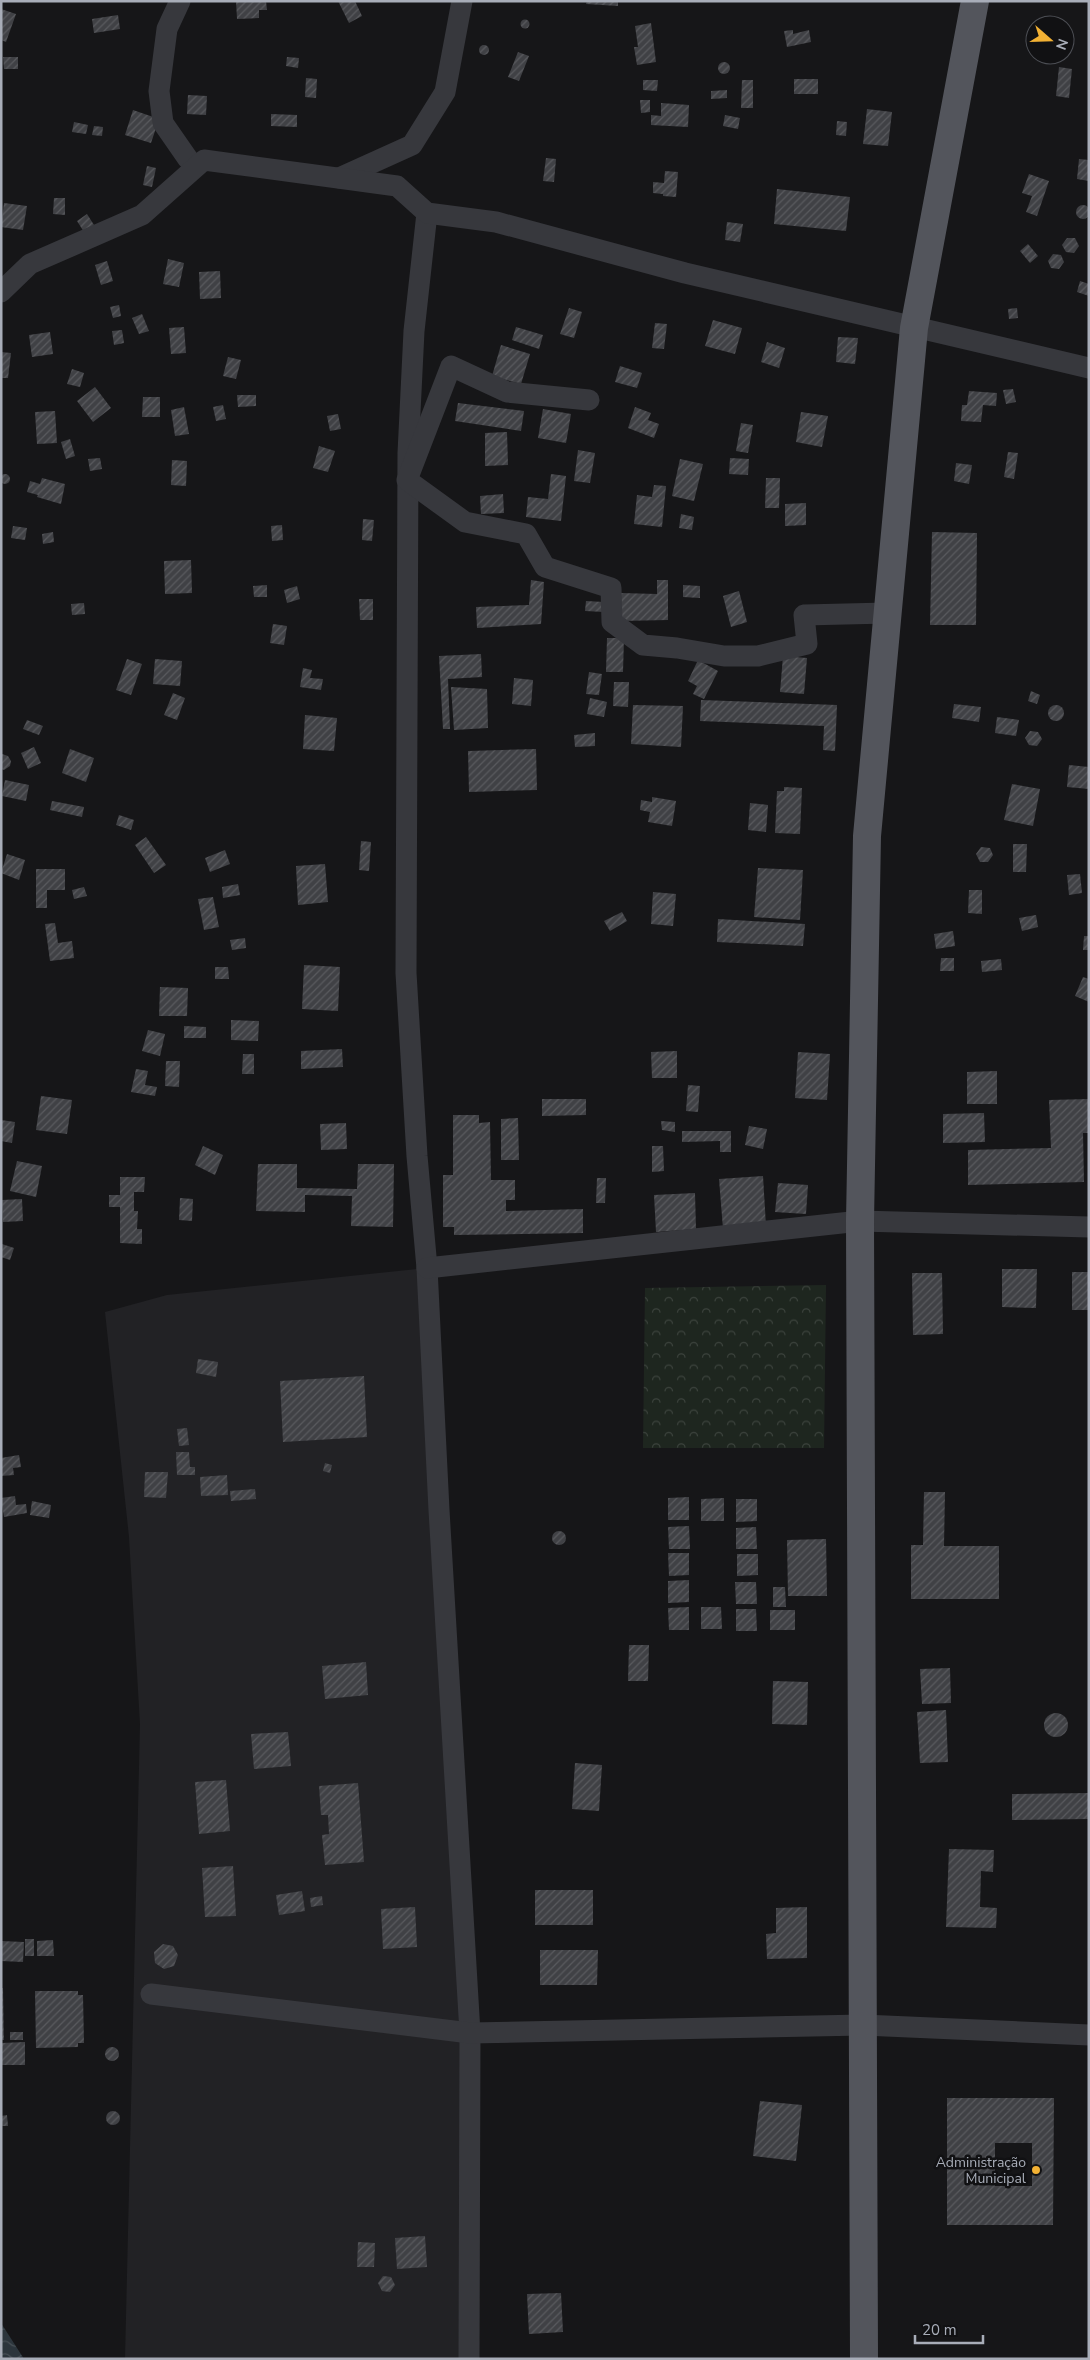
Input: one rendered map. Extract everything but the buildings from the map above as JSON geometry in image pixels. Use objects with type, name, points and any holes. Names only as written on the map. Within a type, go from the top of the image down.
[{"type":"main road","points":[[864,2359],[860,1221],[867,836],[914,328],[976,1]]},
{"type":"street","points":[[180,1],[167,28],[159,91],[163,123],[188,159]]},
{"type":"street","points":[[338,178],[412,145],[445,92],[462,1]]},
{"type":"street","points":[[1,292],[30,264],[142,215],[204,160],[397,186],[427,213],[496,222],[685,273],[1089,368]]},
{"type":"street","points":[[427,213],[414,331],[408,480],[406,973],[416,1156],[427,1268],[439,1510],[470,2033],[469,2359]]},
{"type":"street","points":[[408,480],[451,366],[507,392],[589,400]]},
{"type":"street","points":[[408,480],[465,522],[526,534],[545,567],[611,588],[612,622],[644,645],[677,648],[724,656],[758,656],[808,644],[804,615],[887,613]]},
{"type":"street","points":[[427,1268],[860,1221],[1089,1227]]},
{"type":"street","points":[[151,1994],[470,2033],[863,2025],[1089,2035]]},
{"type":"shaded area","points":[[427,1268],[470,2033],[469,2359],[125,2359],[140,1724],[129,1537],[105,1312],[167,1295]]},
{"type":"green space","points":[[826,1285],[824,1448],[643,1448],[645,1288]]},
{"type":"water","points":[[1,2323],[24,2359],[1,2359]]},
{"type":"place","name":"Administração Municipal","points":[[1036,2170]]}]
